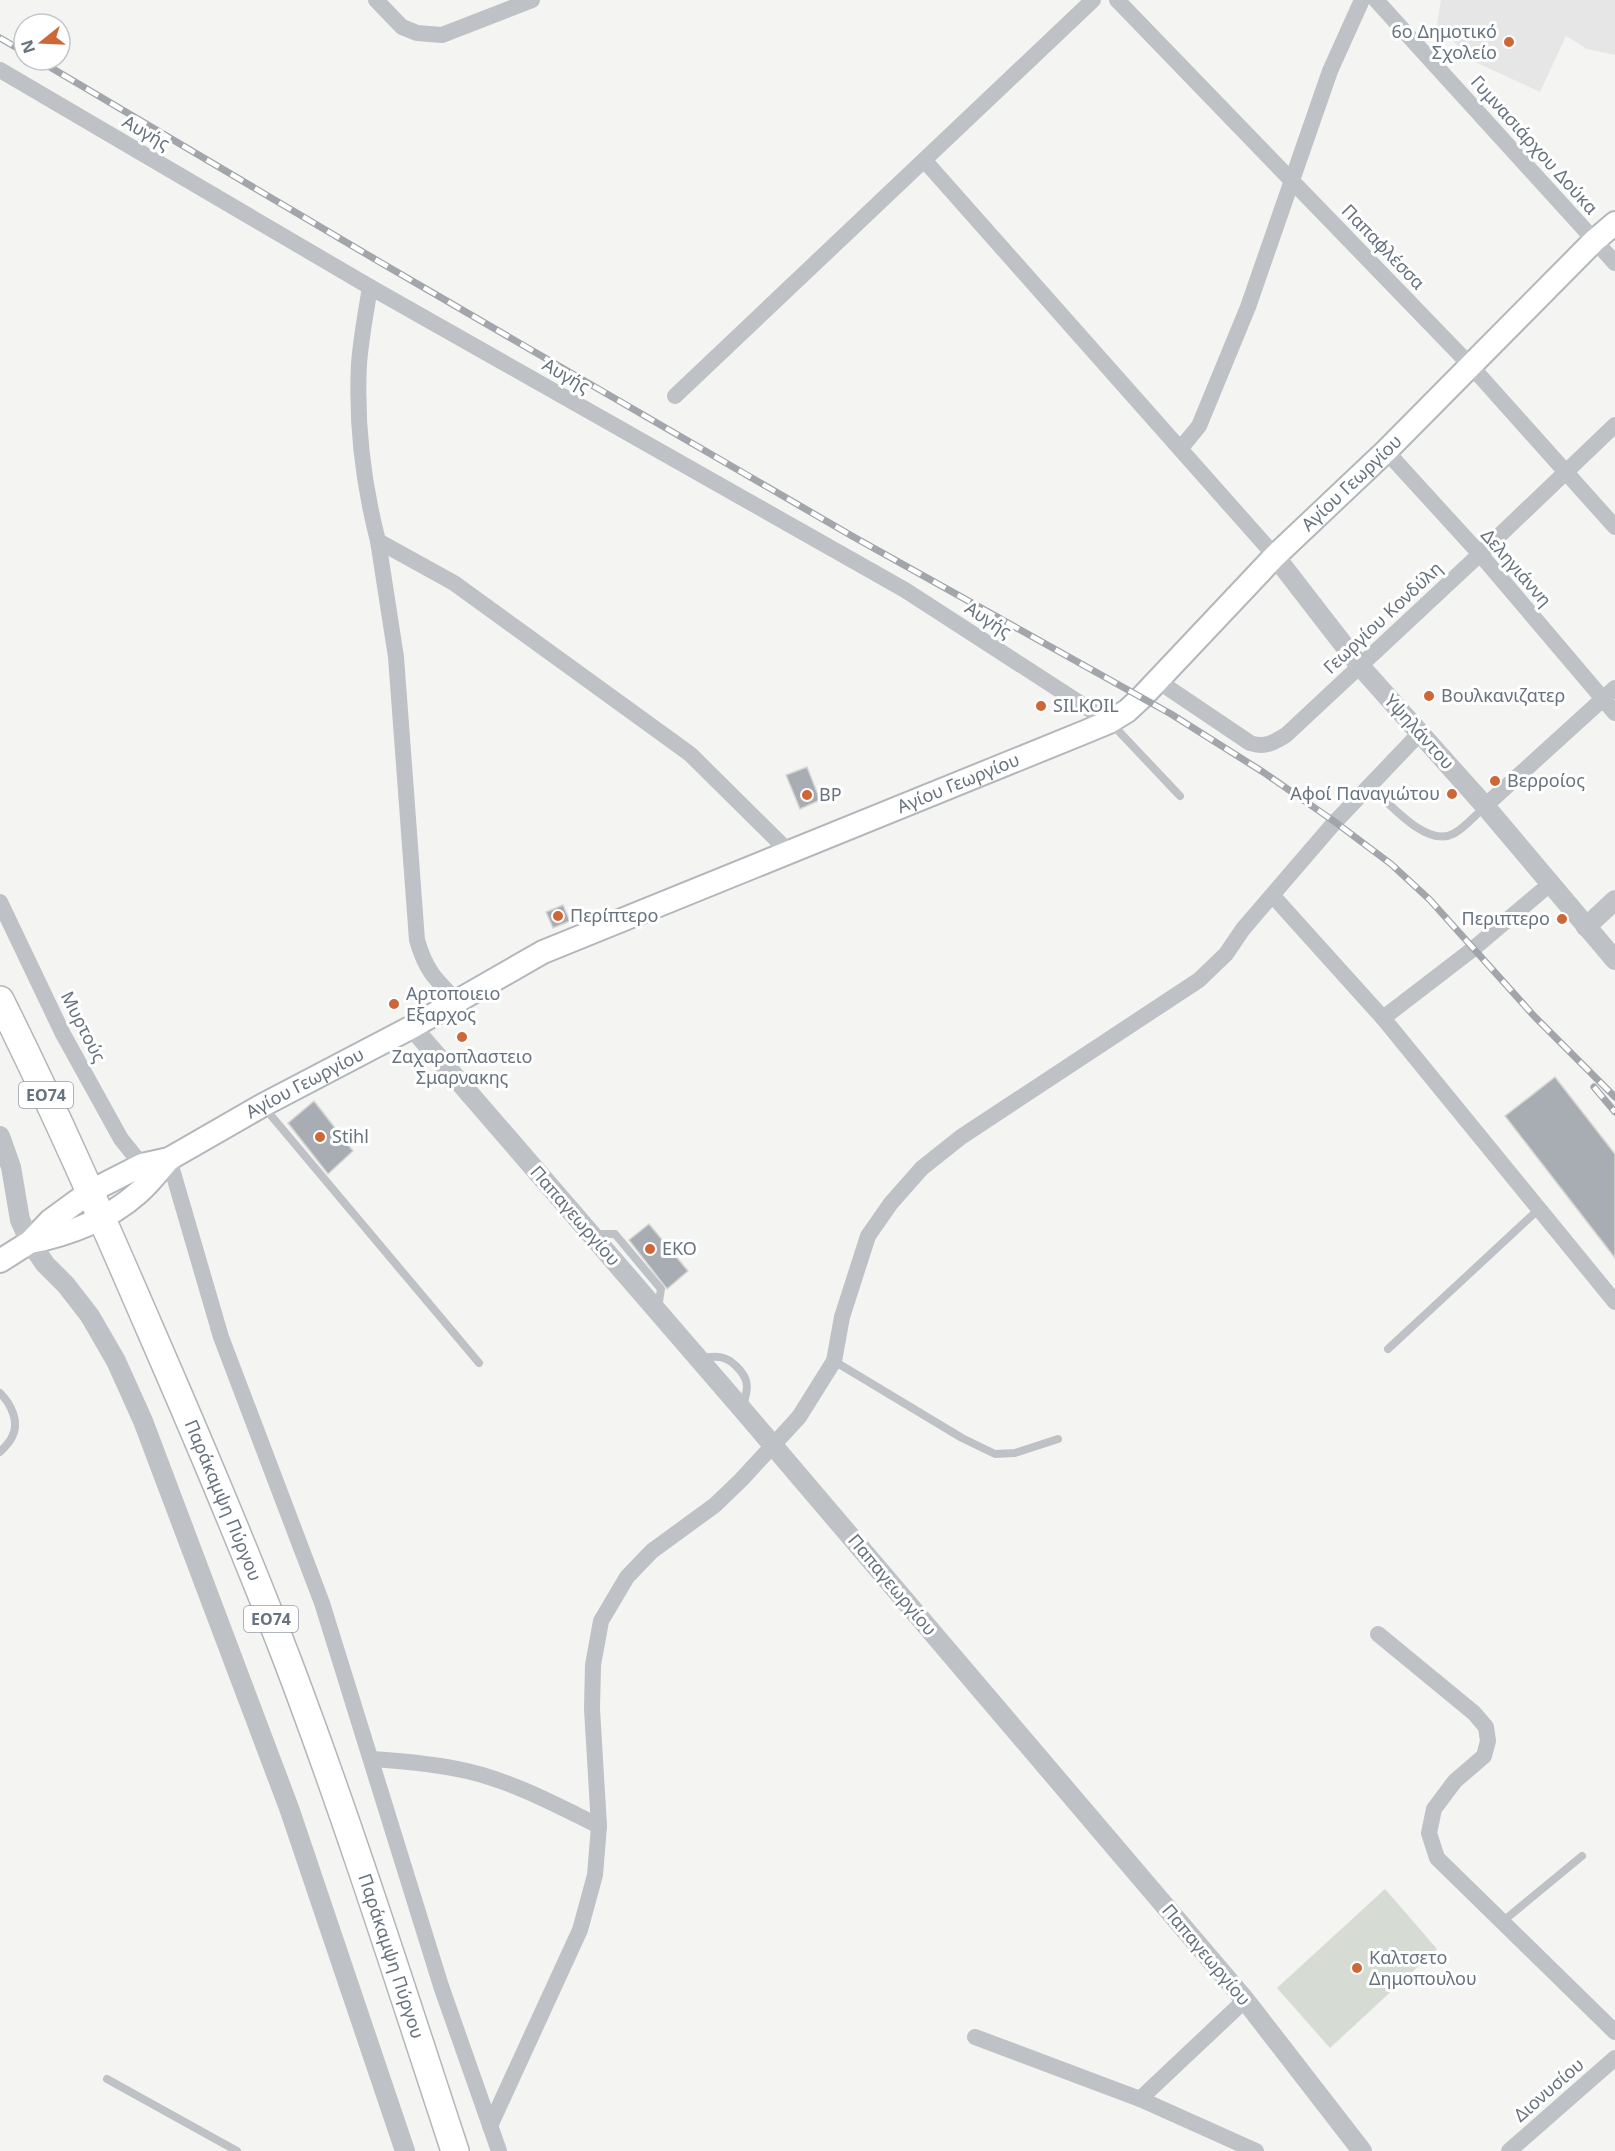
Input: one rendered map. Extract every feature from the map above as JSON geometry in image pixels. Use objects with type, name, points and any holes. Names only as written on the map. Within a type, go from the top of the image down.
[{"type":"highway","name":"Παράκαμψη Πύργου","points":[[0,1000],[91,1191],[194,1430],[289,1664],[383,1931],[454,2151]]},
{"type":"main road","name":"Αγίου Γεωργίου","points":[[0,1261],[30,1242],[50,1221],[91,1191],[142,1165],[169,1159],[263,1105],[412,1027],[543,952],[1109,722],[1127,711],[1275,556],[1386,451],[1594,241],[1615,223]]},
{"type":"main road","name":"Αγίου Γεωργίου","points":[[30,1242],[66,1233],[102,1217],[138,1193],[169,1159]]},
{"type":"street","points":[[376,0],[402,27],[417,33],[442,35],[532,0]]},
{"type":"street","points":[[675,396],[1093,0]]},
{"type":"street","name":"Παπαφλέσσα","points":[[1117,0],[1471,366],[1615,527]]},
{"type":"street","points":[[1181,448],[1199,426],[1248,307],[1330,71],[1362,0]]},
{"type":"street","name":"Γυμνασιάρχου Δούκα","points":[[1376,0],[1615,263]]},
{"type":"street","name":"Αυγής","points":[[0,70],[370,287],[905,590],[1109,722]]},
{"type":"street","points":[[925,161],[1275,556]]},
{"type":"street","points":[[370,287],[359,364],[360,448],[362,471],[378,541],[396,657],[417,940],[430,974],[456,1001]]},
{"type":"street","name":"Γεωργίου Κονδύλη","points":[[1158,681],[1250,742],[1258,746],[1269,745],[1286,735],[1615,425]]},
{"type":"street","name":"Δεληγιάννη","points":[[1386,451],[1480,554],[1615,712]]},
{"type":"street","points":[[378,541],[454,583],[690,754],[790,853]]},
{"type":"street","name":"Υψηλάντου","points":[[1275,556],[1360,666],[1485,806],[1615,960]]},
{"type":"street","points":[[1485,806],[1615,688]]},
{"type":"street","points":[[490,2126],[580,1930],[595,1875],[599,1826],[592,1710],[593,1665],[601,1621],[627,1576],[652,1551],[715,1505],[799,1417],[834,1361],[842,1317],[868,1236],[891,1203],[922,1168],[961,1137],[1199,980],[1226,954],[1243,929],[1335,822],[1420,733]]},
{"type":"street","points":[[1383,1018],[1473,949],[1550,884]]},
{"type":"street","points":[[1273,896],[1383,1018],[1615,1302]]},
{"type":"street","points":[[1586,927],[1615,900]]},
{"type":"street","name":"Μυρτούς","points":[[0,902],[63,1034],[121,1139],[142,1165]]},
{"type":"street","name":"Παπαγεωργίου","points":[[412,1027],[742,1409],[1245,2000],[1362,2151]]},
{"type":"street","points":[[0,1136],[11,1167],[20,1220],[30,1242],[45,1264],[66,1285],[90,1316],[116,1360],[143,1421],[289,1808],[405,2151]]},
{"type":"street","points":[[169,1159],[221,1336],[322,1603],[441,1986],[498,2151]]},
{"type":"street","points":[[1378,1634],[1474,1713],[1486,1727],[1488,1741],[1484,1756],[1455,1781],[1434,1809],[1429,1833],[1437,1857],[1615,2032]]},
{"type":"street","points":[[371,1758],[427,1763],[473,1772],[524,1791],[599,1826]]},
{"type":"street","points":[[1140,2099],[1245,2000]]},
{"type":"street","points":[[975,2037],[1140,2099],[1256,2151]]},
{"type":"street","name":"Διονυσίου","points":[[1509,2151],[1615,2058]]},
{"type":"lane","points":[[1109,722],[1180,796]]},
{"type":"lane","points":[[1370,785],[1423,833],[1440,838],[1454,834],[1485,806]]},
{"type":"lane","points":[[263,1105],[479,1363]]},
{"type":"lane","points":[[1388,1349],[1539,1209]]},
{"type":"lane","points":[[834,1361],[962,1438],[995,1454],[1015,1453],[1058,1439]]},
{"type":"lane","points":[[0,1393],[8,1401],[15,1420],[13,1436],[0,1452]]},
{"type":"lane","points":[[1502,1922],[1582,1856]]},
{"type":"lane","points":[[107,2079],[237,2151]]},
{"type":"shaded area","name":"6ο Δημοτικό Σχολείο","points":[[1441,0],[1615,0],[1615,55],[1587,49],[1566,36],[1540,92],[1473,61],[1437,25]]},
{"type":"shaded area","name":"Καλτσετο Δημοπουλου","points":[[1385,1889],[1437,1949],[1330,2048],[1277,1988]]},
{"type":"building","points":[[807,767],[820,800],[800,809],[786,775]]},
{"type":"building","name":"Περίπτερο","points":[[563,905],[570,921],[553,928],[546,912]]},
{"type":"building","points":[[1555,1077],[1615,1154],[1615,1258],[1505,1116]]},
{"type":"building","name":"Stihl","points":[[314,1101],[353,1151],[328,1174],[288,1123]]},
{"type":"building","points":[[649,1224],[688,1271],[667,1289],[629,1240]]},
{"type":"railway","points":[[0,38],[12,45]]},
{"type":"railway","points":[[58,72],[378,261],[852,536],[1171,714],[1263,772],[1391,864],[1430,900],[1534,1016],[1615,1097]]},
{"type":"railway","points":[[1594,1087],[1615,1112]]},
{"type":"place","name":"6ο Δημοτικό Σχολείο","points":[[1509,42]]},
{"type":"place","name":"Βουλκανιζατερ","points":[[1429,696]]},
{"type":"place","name":"SILKOIL","points":[[1041,706]]},
{"type":"place","name":"Βερροίος","points":[[1495,781]]},
{"type":"place","name":"Αφοί Παναγιώτου","points":[[1452,794]]},
{"type":"place","name":"BP","points":[[807,795]]},
{"type":"place","name":"Περίπτερο","points":[[558,916]]},
{"type":"place","name":"Περιπτερο","points":[[1562,919]]},
{"type":"place","name":"Αρτοποιειο Εξαρχος","points":[[394,1004]]},
{"type":"place","name":"Ζαχαροπλαστειο Σμαρνακης","points":[[462,1037]]},
{"type":"place","name":"Stihl","points":[[320,1137]]},
{"type":"place","name":"EKO","points":[[650,1249]]},
{"type":"place","name":"Καλτσετο Δημοπουλου","points":[[1357,1968]]}]
